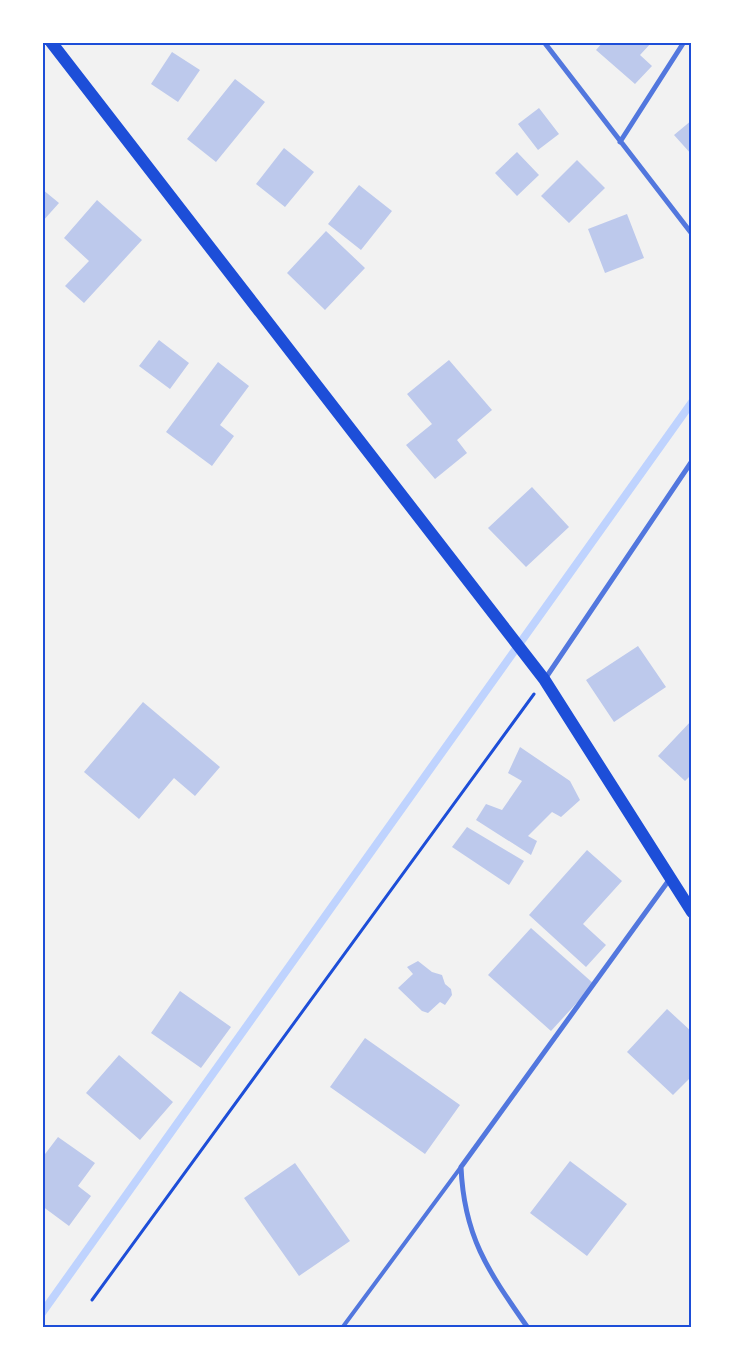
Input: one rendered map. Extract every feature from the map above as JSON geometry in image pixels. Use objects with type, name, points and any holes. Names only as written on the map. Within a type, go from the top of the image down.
[{"type":"main road","points":[[51,42],[544,679],[669,880],[692,912]]},
{"type":"street","points":[[544,42],[692,234]]},
{"type":"street","points":[[620,142],[684,42]]},
{"type":"street","points":[[544,679],[692,461]]},
{"type":"street","points":[[528,1328],[494,1278],[477,1247],[462,1200],[461,1168],[669,880]]},
{"type":"lane","points":[[342,1328],[461,1168]]},
{"type":"path","points":[[92,1300],[544,679]]},
{"type":"building","points":[[603,42],[652,42],[640,55],[652,66],[635,84],[596,50]]},
{"type":"building","points":[[172,52],[200,70],[178,102],[151,84]]},
{"type":"building","points":[[235,79],[265,102],[216,162],[187,139]]},
{"type":"building","points":[[539,108],[559,134],[538,150],[518,124]]},
{"type":"building","points":[[692,120],[692,155],[674,135]]},
{"type":"building","points":[[284,148],[314,172],[285,207],[256,184]]},
{"type":"building","points":[[517,152],[539,175],[517,196],[495,173]]},
{"type":"building","points":[[577,160],[605,188],[569,223],[541,196]]},
{"type":"building","points":[[359,185],[392,211],[361,250],[328,224]]},
{"type":"building","points":[[42,189],[59,203],[42,222]]},
{"type":"building","points":[[97,200],[142,240],[84,303],[65,286],[89,261],[64,238]]},
{"type":"building","points":[[627,214],[644,258],[605,273],[588,229]]},
{"type":"building","points":[[326,231],[365,268],[325,310],[287,273]]},
{"type":"building","points":[[159,340],[189,363],[170,389],[139,366]]},
{"type":"building","points":[[449,360],[492,410],[457,440],[467,453],[435,479],[406,445],[432,424],[407,394]]},
{"type":"building","points":[[218,362],[249,386],[220,425],[234,436],[212,466],[166,432]]},
{"type":"building","points":[[532,487],[569,527],[526,567],[488,528]]},
{"type":"building","points":[[638,646],[666,687],[614,722],[586,680]]},
{"type":"building","points":[[143,702],[220,767],[195,796],[174,778],[139,819],[84,772]]},
{"type":"building","points":[[692,720],[692,774],[685,781],[658,756]]},
{"type":"building","points":[[520,747],[570,781],[580,800],[561,817],[552,812],[528,836],[537,841],[531,855],[476,820],[486,804],[502,810],[522,781],[508,773]]},
{"type":"building","points":[[467,827],[524,861],[509,885],[452,847]]},
{"type":"building","points":[[587,850],[622,881],[583,924],[606,945],[586,967],[529,915]]},
{"type":"building","points":[[531,928],[594,984],[551,1031],[488,975]]},
{"type":"building","points":[[418,961],[432,972],[442,975],[445,984],[451,989],[452,995],[445,1005],[440,1002],[428,1013],[422,1011],[398,988],[413,974],[407,967]]},
{"type":"building","points":[[180,991],[231,1027],[201,1068],[151,1033]]},
{"type":"building","points":[[667,1009],[692,1032],[692,1076],[673,1095],[627,1052]]},
{"type":"building","points":[[365,1038],[460,1105],[425,1154],[330,1087]]},
{"type":"building","points":[[119,1055],[173,1102],[140,1140],[86,1093]]},
{"type":"building","points":[[58,1137],[95,1163],[78,1186],[91,1196],[69,1226],[42,1206],[42,1158]]},
{"type":"building","points":[[570,1161],[627,1204],[587,1256],[530,1213]]},
{"type":"building","points":[[295,1163],[350,1241],[299,1276],[244,1198]]},
{"type":"waterway","points":[[42,1313],[692,402]]}]
